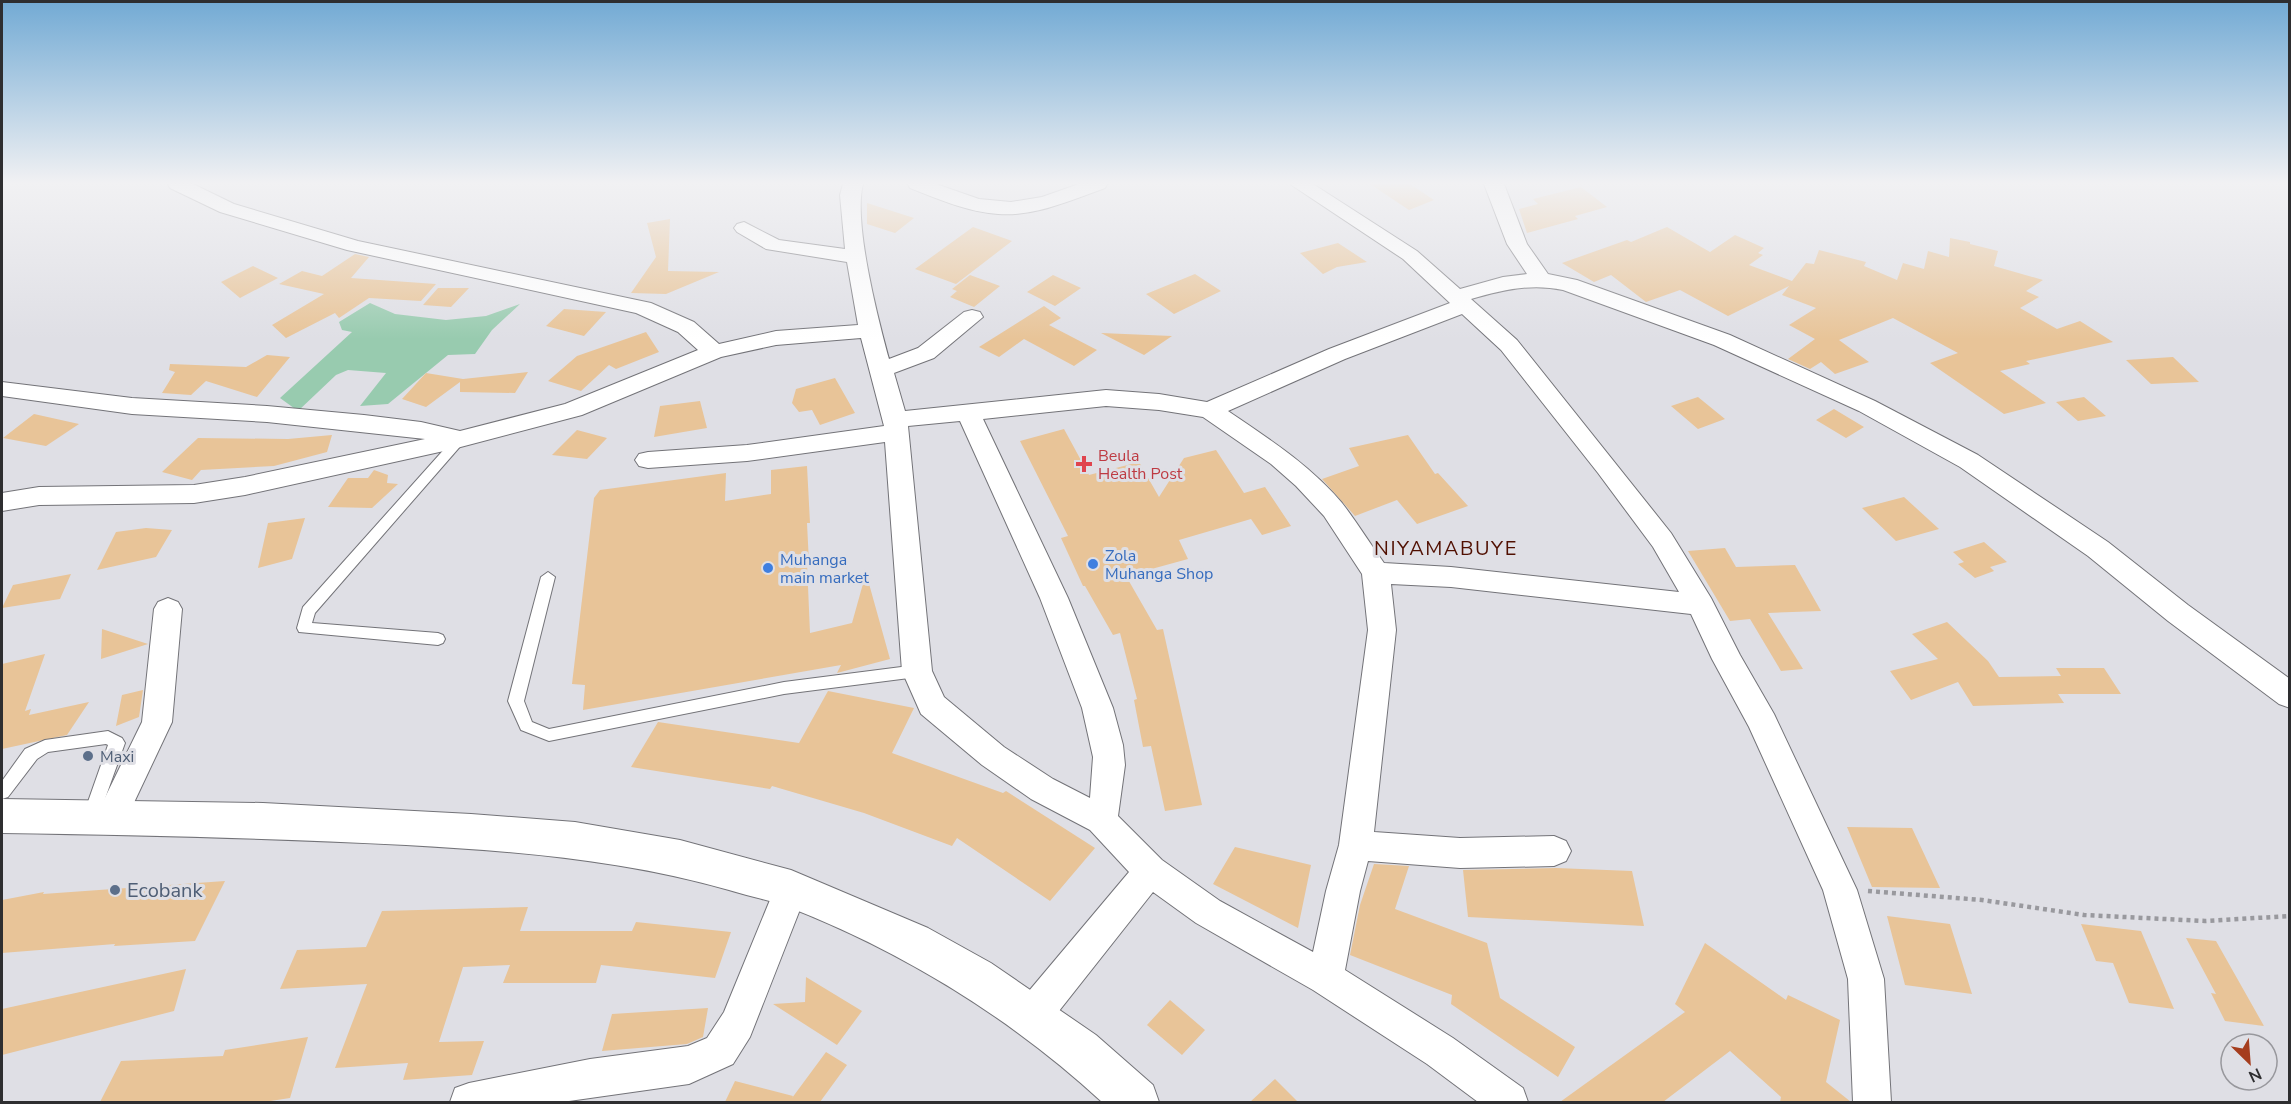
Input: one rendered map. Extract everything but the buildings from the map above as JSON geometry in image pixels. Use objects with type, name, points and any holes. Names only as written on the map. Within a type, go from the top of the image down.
[{"type":"highway","points":[[2,816],[371,825],[575,840],[680,858],[791,889],[913,942],[976,978],[1080,1051],[1136,1102]]},
{"type":"street","points":[[319,236],[354,246],[643,308],[686,327],[714,352]]},
{"type":"street","points":[[757,236],[773,245],[857,257]]},
{"type":"street","points":[[853,236],[870,331],[896,426],[917,671],[932,705],[967,737],[1042,789],[1101,820],[1150,872],[1209,912],[1326,978],[1440,1051],[1509,1102]]},
{"type":"street","points":[[1380,236],[1410,255],[1509,345],[1662,540],[1701,605],[1727,659],[1763,723],[1840,890],[1866,979],[1872,1102]]},
{"type":"street","points":[[1514,236],[1541,279]]},
{"type":"street","points":[[1210,410],[1266,382],[1503,283],[1541,279],[1597,295],[1722,340],[1794,371],[1914,430],[1970,461],[2058,520],[2289,696]]},
{"type":"street","points":[[881,370],[926,353],[972,317]]},
{"type":"street","points":[[2,502],[39,496],[194,494],[245,486],[460,439],[573,410],[714,352],[776,338],[870,331]]},
{"type":"street","points":[[2,389],[132,406],[267,414],[364,423],[421,430],[460,439]]},
{"type":"street","points":[[648,460],[757,452],[968,412],[1106,398],[1159,402],[1210,410],[1280,458],[1305,480],[1333,510],[1376,573],[1382,630],[1356,845],[1343,891],[1326,978]]},
{"type":"street","points":[[968,412],[998,482],[1058,605],[1091,690],[1104,731],[1109,757],[1109,788],[1101,820]]},
{"type":"street","points":[[1376,573],[1451,577],[1701,605]]},
{"type":"street","points":[[101,817],[157,722],[168,609]]},
{"type":"street","points":[[1356,845],[1460,853],[1554,851]]},
{"type":"street","points":[[1031,1017],[1150,872]]},
{"type":"street","points":[[469,1102],[590,1078],[689,1065],[720,1051],[737,1024],[791,889]]},
{"type":"lane","points":[[438,639],[304,628],[308,611],[460,439]]},
{"type":"lane","points":[[548,577],[516,701],[526,726],[549,735],[784,688],[917,671]]},
{"type":"lane","points":[[2,792],[31,754],[45,746],[108,737],[117,743],[101,817]]},
{"type":"path","points":[[1840,890],[1910,893],[1982,900],[2085,915],[2205,921],[2289,916]]},
{"type":"green space","points":[[370,303],[395,314],[446,320],[486,316],[520,304],[492,330],[475,354],[448,355],[388,404],[360,406],[386,373],[348,370],[336,375],[298,411],[280,398],[352,332],[342,330],[339,322]]},
{"type":"place","name":"Beula Health Post","points":[[1084,464]]},
{"type":"place","name":"Zola Muhanga Shop","points":[[1093,564]]},
{"type":"place","name":"Muhanga main market","points":[[768,568]]},
{"type":"place","name":"Maxi","points":[[88,756]]},
{"type":"place","name":"Ecobank","points":[[115,890]]},
{"type":"district","name":"NIYAMABUYE","points":[[1446,548]]}]
